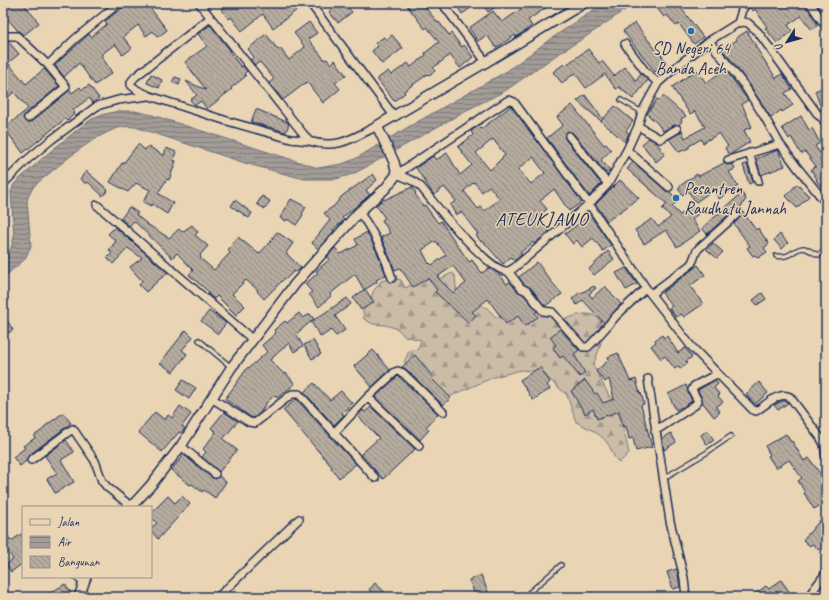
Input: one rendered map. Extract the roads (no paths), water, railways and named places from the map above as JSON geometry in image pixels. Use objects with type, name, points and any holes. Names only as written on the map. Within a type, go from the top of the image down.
[{"type":"street","points":[[48,65],[75,39],[119,3]]},
{"type":"street","points":[[199,3],[309,141]]},
{"type":"street","points":[[310,3],[394,116]]},
{"type":"street","points":[[442,3],[486,62]]},
{"type":"street","points":[[738,23],[742,10],[747,3]]},
{"type":"street","points":[[810,3],[826,27]]},
{"type":"street","points":[[210,18],[132,79],[131,85],[150,96],[234,123],[291,139],[328,145],[350,140],[378,129],[394,116],[486,62],[578,5]]},
{"type":"street","points":[[508,271],[514,268],[589,204],[608,184],[627,150],[638,126],[642,112],[658,83],[709,41],[738,23],[748,23],[758,32],[823,115]]},
{"type":"street","points":[[3,37],[17,36],[48,65],[66,87],[28,118]]},
{"type":"street","points":[[709,41],[744,85],[780,144],[826,203]]},
{"type":"street","points":[[625,44],[645,71],[658,83]]},
{"type":"street","points":[[3,184],[50,140],[97,106],[123,99],[150,96]]},
{"type":"street","points":[[133,506],[181,446],[252,339],[295,284],[359,212],[385,189],[397,174],[509,100],[516,104],[690,346],[755,411],[780,396],[788,396],[820,437],[824,444],[826,456]]},
{"type":"street","points":[[638,126],[660,139],[677,129]]},
{"type":"street","points":[[378,129],[394,162],[397,174],[421,187],[469,243],[491,263],[503,270],[508,271],[521,288],[528,291],[543,311],[552,312],[583,347],[588,347],[617,315],[649,291],[690,265],[695,256],[736,215]]},
{"type":"street","points":[[569,136],[608,184]]},
{"type":"street","points":[[728,160],[780,144]]},
{"type":"street","points":[[627,150],[669,187]]},
{"type":"street","points":[[749,153],[758,181]]},
{"type":"street","points":[[97,205],[252,339]]},
{"type":"street","points":[[359,212],[369,225],[383,251],[392,278]]},
{"type":"street","points":[[334,433],[368,397],[396,372],[401,371],[443,412]]},
{"type":"street","points":[[655,431],[695,405],[698,401],[692,390],[694,386],[717,374]]},
{"type":"street","points":[[648,379],[670,521],[684,578],[686,597]]},
{"type":"street","points":[[213,399],[252,423],[258,422],[292,394],[299,394],[375,478]]},
{"type":"street","points":[[368,397],[419,446]]},
{"type":"street","points":[[31,460],[73,429],[95,461],[102,481],[107,487],[131,506]]},
{"type":"street","points":[[181,446],[216,474]]},
{"type":"street","points":[[218,597],[299,519]]},
{"type":"street","points":[[808,597],[826,573]]},
{"type":"street","points":[[79,597],[82,579]]},
{"type":"lane","points":[[621,100],[642,112]]},
{"type":"lane","points":[[823,115],[826,129]]},
{"type":"lane","points":[[776,256],[787,257],[802,248],[806,248],[819,255],[826,247]]},
{"type":"lane","points":[[199,340],[232,368]]},
{"type":"lane","points":[[664,478],[731,436]]},
{"type":"lane","points":[[524,597],[562,565]]},
{"type":"water","points":[[611,3],[635,3],[505,91],[469,109],[353,174],[336,179],[304,179],[248,164],[135,127],[124,127],[113,130],[89,143],[34,186],[27,201],[31,246],[25,259],[3,278],[3,258],[11,248],[14,237],[11,192],[14,184],[46,155],[92,119],[119,111],[135,111],[152,115],[318,168],[342,164],[355,159],[507,71],[598,7],[603,8]]},
{"type":"place","name":"SD Negeri 64 Banda Aceh","points":[[691,31]]},
{"type":"place","name":"Pesantren Raudhatu Jannah","points":[[676,198]]},
{"type":"district","name":"ATEUKJAWO","points":[[542,218]]}]
